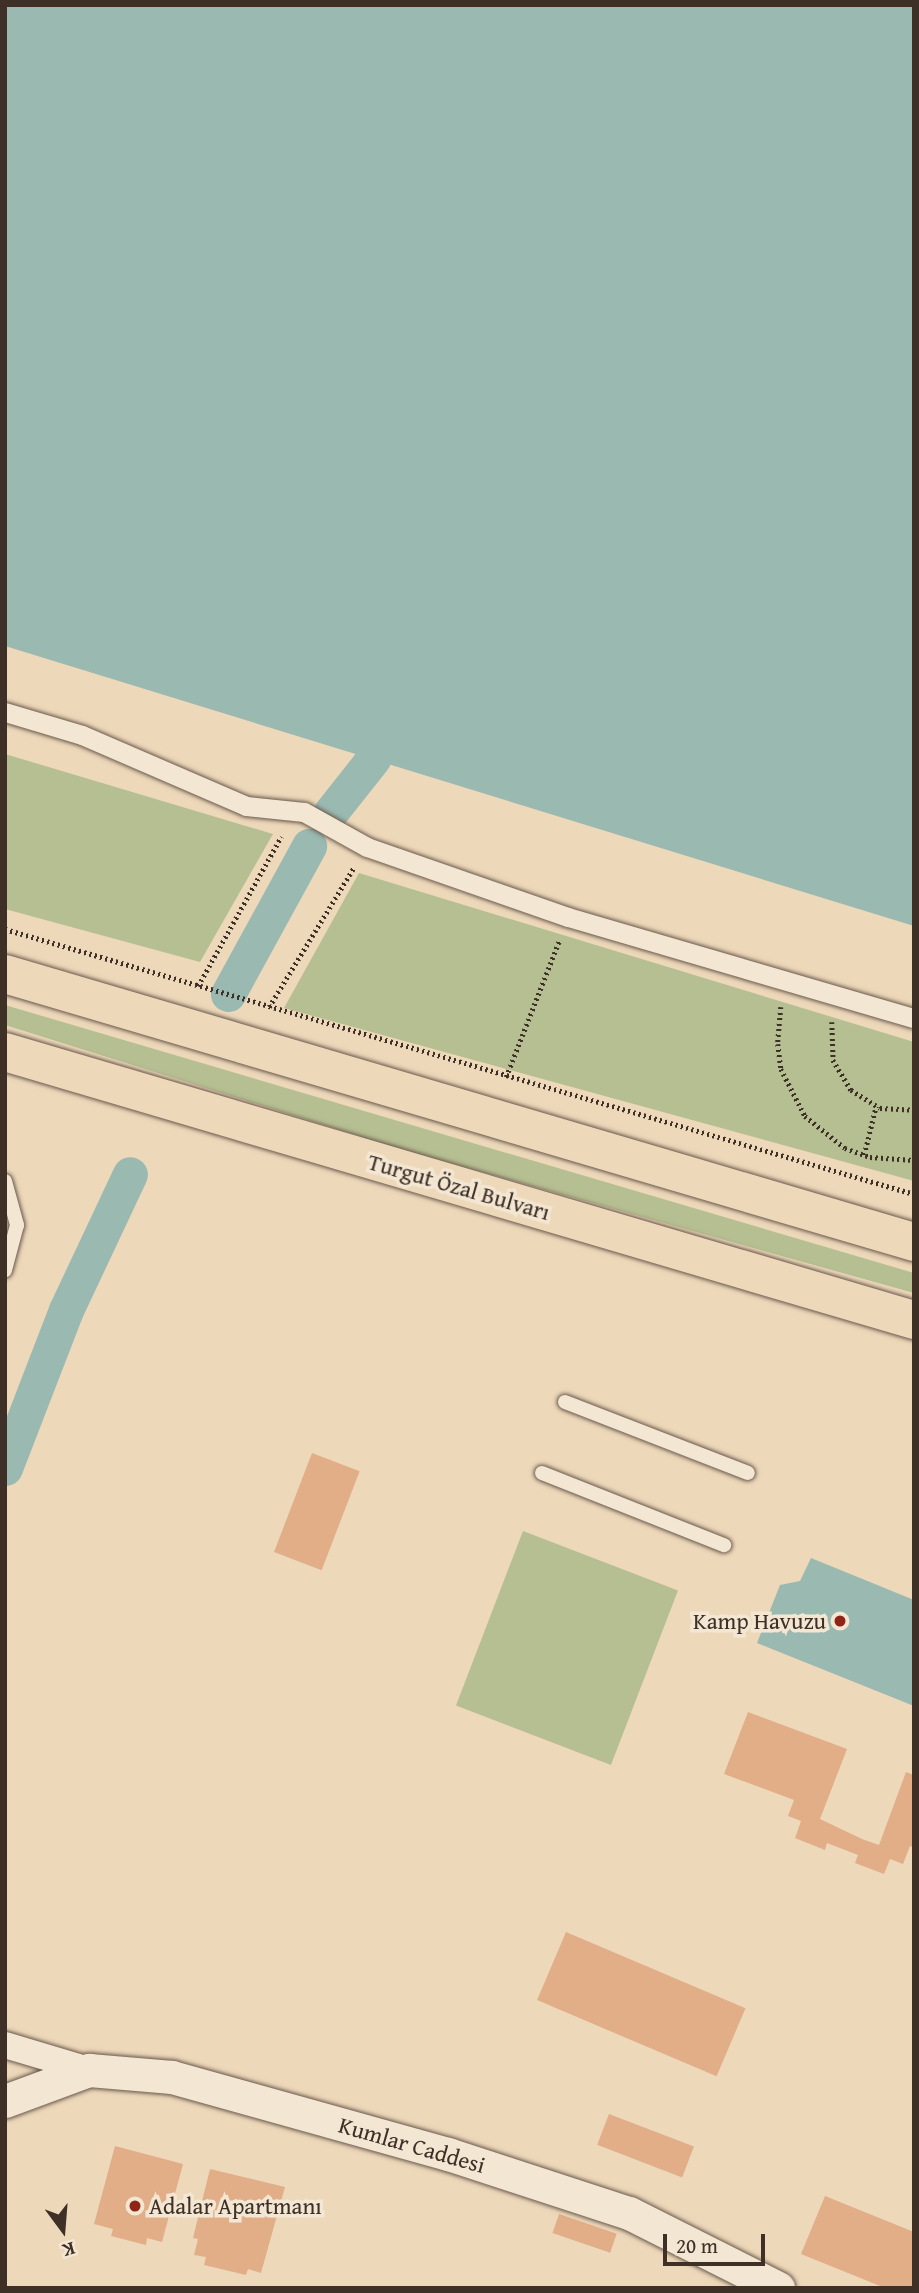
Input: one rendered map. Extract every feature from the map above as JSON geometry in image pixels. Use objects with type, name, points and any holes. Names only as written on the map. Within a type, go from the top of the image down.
[{"type":"highway","points":[[5,974],[914,1242]]},
{"type":"highway","name":"Turgut Özal Bulvarı","points":[[5,1052],[914,1321]]},
{"type":"street","points":[[5,712],[82,735],[246,806],[294,811],[367,847],[568,918],[786,984],[914,1018]]},
{"type":"street","points":[[5,2045],[89,2070]]},
{"type":"street","name":"Kumlar Caddesi","points":[[5,2112],[19,2098],[89,2070],[172,2077],[448,2154],[629,2213],[778,2288]]},
{"type":"lane","points":[[5,1181],[16,1208],[17,1225],[5,1270]]},
{"type":"lane","points":[[565,1402],[748,1473]]},
{"type":"lane","points":[[542,1473],[724,1545]]},
{"type":"path","points":[[198,986],[294,811]]},
{"type":"path","points":[[269,1007],[367,847]]},
{"type":"path","points":[[506,1077],[568,918]]},
{"type":"path","points":[[5,929],[914,1194]]},
{"type":"path","points":[[786,984],[778,1044],[791,1094],[824,1133],[864,1155],[914,1160]]},
{"type":"path","points":[[837,998],[830,1034],[833,1060],[851,1090],[876,1106],[914,1110]]},
{"type":"path","points":[[864,1155],[876,1106]]},
{"type":"green space","points":[[5,754],[273,834],[200,962],[5,909]]},
{"type":"green space","points":[[359,873],[914,1042],[914,1181],[284,1008]]},
{"type":"green space","points":[[5,1005],[914,1273],[914,1293],[407,1151],[5,1025]]},
{"type":"green space","points":[[523,1531],[678,1590],[611,1765],[456,1706]]},
{"type":"water","points":[[5,5],[914,5],[914,926],[5,646]]},
{"type":"water","name":"Kamp Havuzu","points":[[811,1558],[914,1600],[914,1706],[757,1643],[780,1585],[800,1581]]},
{"type":"building","points":[[312,1453],[360,1471],[322,1570],[274,1552]]},
{"type":"building","points":[[748,1712],[847,1749],[820,1819],[862,1839],[879,1845],[906,1772],[914,1775],[914,1848],[910,1846],[903,1864],[890,1859],[884,1874],[855,1863],[858,1855],[827,1843],[825,1850],[795,1838],[801,1821],[788,1816],[794,1800],[724,1774]]},
{"type":"building","points":[[566,1932],[745,2008],[717,2076],[537,2000]]},
{"type":"building","points":[[609,2114],[694,2147],[682,2177],[597,2145]]},
{"type":"building","name":"Adalar Apartmanı","points":[[115,2146],[183,2164],[162,2242],[147,2238],[146,2245],[111,2236],[113,2229],[94,2224]]},
{"type":"building","points":[[210,2169],[285,2187],[261,2273],[248,2269],[246,2275],[204,2265],[206,2257],[194,2255],[198,2239],[193,2238]]},
{"type":"building","points":[[825,2196],[914,2232],[914,2288],[885,2288],[801,2254]]},
{"type":"building","points":[[559,2214],[617,2234],[610,2253],[552,2233]]},
{"type":"waterway","points":[[331,812],[373,759]]},
{"type":"waterway","points":[[228,994],[309,846]]},
{"type":"waterway","points":[[5,1468],[66,1310],[130,1174]]},
{"type":"place","name":"Kamp Havuzu","points":[[840,1621]]},
{"type":"place","name":"Adalar Apartmanı","points":[[135,2206]]}]
